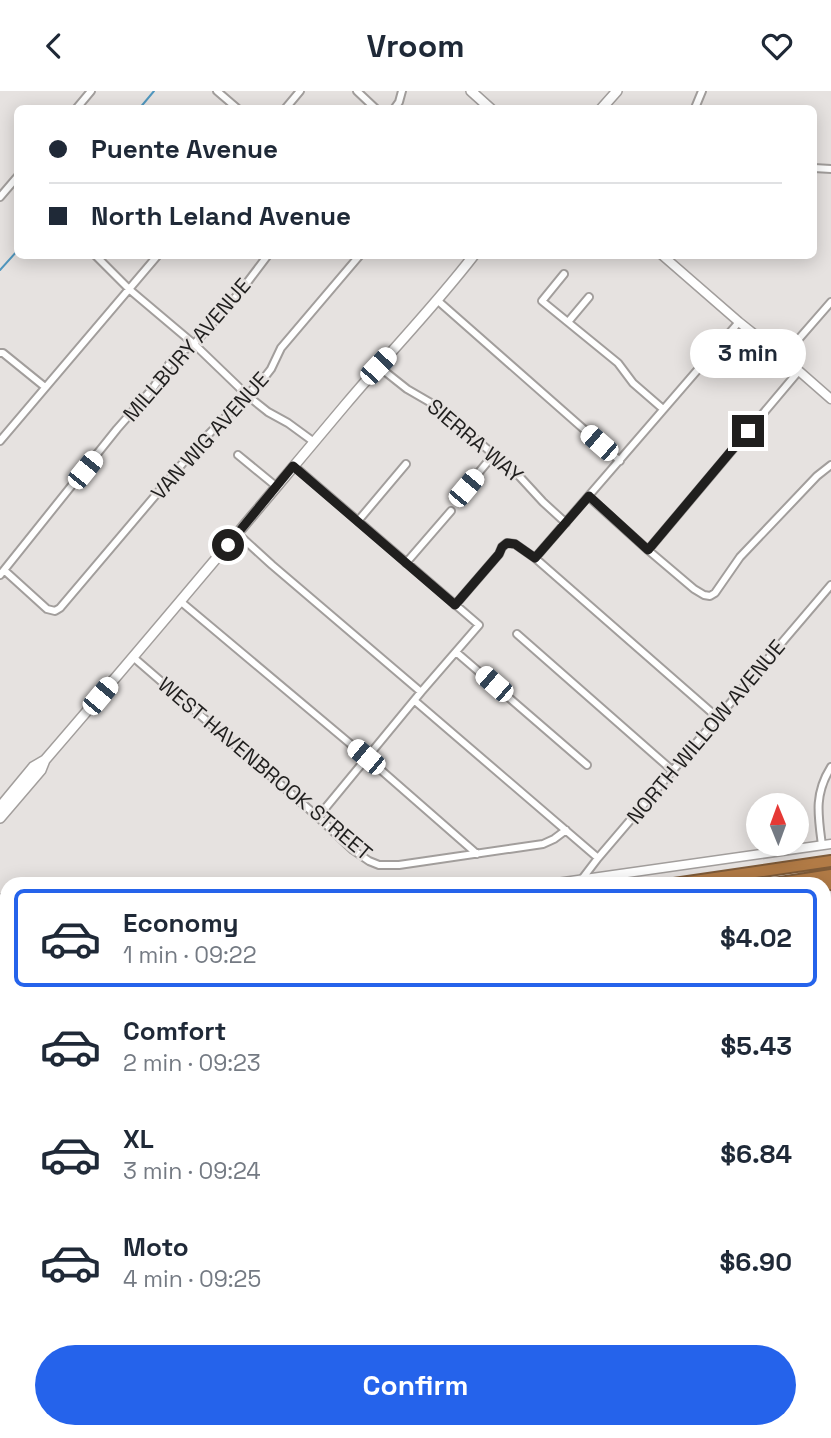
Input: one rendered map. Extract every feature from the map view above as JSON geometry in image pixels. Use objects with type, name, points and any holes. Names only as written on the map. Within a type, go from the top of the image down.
[{"type":"highway","points":[[722,877],[831,861]]},
{"type":"highway","points":[[767,877],[831,868]]},
{"type":"main road","points":[[471,91],[487,105]]},
{"type":"main road","points":[[604,105],[616,91]]},
{"type":"main road","points":[[0,818],[41,770],[45,760],[471,259]]},
{"type":"main road","points":[[0,807],[33,767],[45,760]]},
{"type":"street","points":[[79,105],[91,91]]},
{"type":"street","points":[[218,91],[234,105]]},
{"type":"street","points":[[288,105],[300,91]]},
{"type":"street","points":[[357,91],[372,105]]},
{"type":"street","points":[[817,168],[831,169]]},
{"type":"street","points":[[0,197],[14,181]]},
{"type":"street","points":[[99,259],[130,290],[194,344],[247,396],[314,442]]},
{"type":"street","points":[[0,441],[155,259]]},
{"type":"street","name":"MILLBURY AVENUE","points":[[2,573],[172,360],[194,344],[265,259]]},
{"type":"street","name":"VAN WIG AVENUE","points":[[2,573],[47,609],[55,611],[60,608],[199,444],[271,369],[281,348],[357,259]]},
{"type":"street","points":[[667,259],[831,400]]},
{"type":"street","points":[[564,274],[542,301],[618,363],[633,383],[663,409]]},
{"type":"street","points":[[568,322],[589,297]]},
{"type":"street","points":[[437,300],[620,461]]},
{"type":"street","points":[[783,357],[831,302]]},
{"type":"street","points":[[535,558],[739,322]]},
{"type":"street","points":[[0,354],[3,353],[44,389]]},
{"type":"street","name":"SIERRA WAY","points":[[378,366],[407,389],[438,407],[494,454],[566,523]]},
{"type":"street","points":[[648,550],[799,372]]},
{"type":"street","points":[[466,488],[494,454]]},
{"type":"street","points":[[238,455],[277,487]]},
{"type":"street","points":[[358,521],[406,464]]},
{"type":"street","points":[[589,496],[694,589],[710,596],[715,593],[740,557],[817,475],[831,465]]},
{"type":"street","points":[[293,466],[479,625],[318,817]]},
{"type":"street","points":[[406,563],[451,511]]},
{"type":"street","points":[[238,534],[421,692]]},
{"type":"street","points":[[455,605],[502,547],[507,543],[515,544],[535,558],[718,717]]},
{"type":"street","name":"NORTH WILLOW AVENUE","points":[[584,877],[831,585]]},
{"type":"street","points":[[180,601],[477,854]]},
{"type":"street","points":[[517,634],[673,771]]},
{"type":"street","points":[[456,652],[587,765]]},
{"type":"street","name":"WEST HAVENBROOK STREET","points":[[133,657],[354,850],[379,865],[399,865],[543,844],[566,829]]},
{"type":"street","points":[[415,701],[598,858]]},
{"type":"street","points":[[596,877],[827,844],[818,810],[821,786],[831,767]]},
{"type":"waterway","points":[[142,105],[154,91]]},
{"type":"waterway","points":[[0,270],[14,254]]},
{"type":"route","points":[[228,545],[293,466],[455,605],[502,547],[507,543],[515,544],[535,558],[589,496],[648,550],[748,431]]}]
